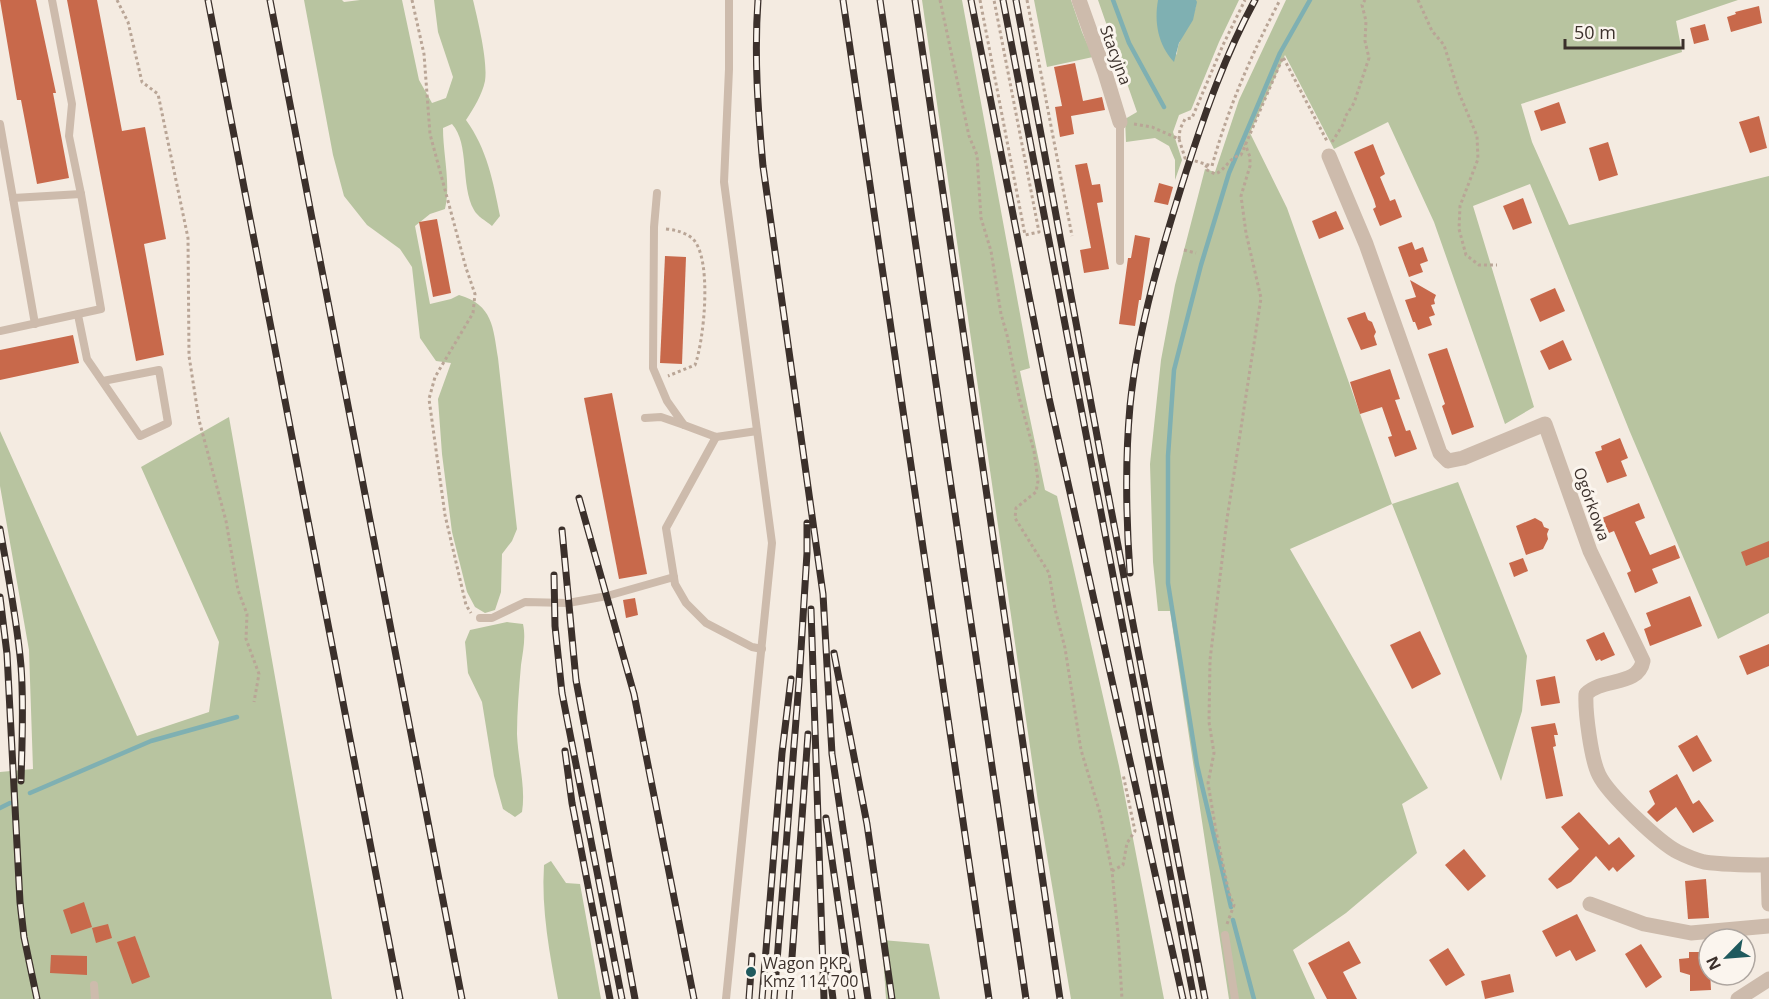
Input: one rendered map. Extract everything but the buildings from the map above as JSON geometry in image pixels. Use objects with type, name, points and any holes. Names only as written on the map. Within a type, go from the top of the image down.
[{"type":"street","name":"Stacyjna","points":[[1079,0],[1120,122]]},
{"type":"street","name":"Ogórkowa","points":[[1329,156],[1366,244],[1440,453],[1448,461],[1463,459],[1545,424],[1590,551],[1643,661],[1641,669],[1634,677],[1593,687],[1586,694],[1594,759],[1599,775],[1622,803],[1678,852],[1703,862],[1768,865]]},
{"type":"street","points":[[1768,865],[1769,904]]},
{"type":"street","points":[[1590,904],[1644,924],[1691,933],[1769,926]]},
{"type":"street","points":[[1738,999],[1769,979]]},
{"type":"lane","points":[[0,331],[101,309],[69,136],[72,104],[52,0]]},
{"type":"lane","points":[[726,999],[772,543],[724,182],[729,69],[729,0]]},
{"type":"lane","points":[[1120,122],[1120,261]]},
{"type":"lane","points":[[0,124],[35,324]]},
{"type":"lane","points":[[657,193],[654,227],[653,368],[667,401],[684,425]]},
{"type":"lane","points":[[13,198],[81,194]]},
{"type":"lane","points":[[78,315],[87,358],[140,436],[168,423],[159,370],[103,381]]},
{"type":"lane","points":[[645,418],[662,417],[716,437],[757,431]]},
{"type":"lane","points":[[716,437],[666,528],[675,584],[686,603],[706,622],[762,650]]},
{"type":"lane","points":[[480,618],[492,618],[525,602],[568,603],[607,596],[674,577]]},
{"type":"lane","points":[[1225,935],[1235,999]]},
{"type":"lane","points":[[94,985],[95,999]]},
{"type":"path","points":[[117,0],[128,22],[142,81],[158,94],[188,238],[189,356],[199,420],[226,521],[238,590],[247,614],[246,639],[259,674],[254,702]]},
{"type":"path","points":[[412,0],[424,54],[430,134],[475,294],[473,313],[435,377],[429,399],[446,515],[466,605],[472,615],[480,618]]},
{"type":"path","points":[[940,0],[969,136],[977,155],[981,218],[991,251],[1001,314],[1038,481],[1036,492],[1016,508],[1015,518],[1049,573],[1065,648],[1081,750],[1100,813],[1112,871],[1122,999]]},
{"type":"path","points":[[980,0],[1025,234],[1038,232],[994,0]]},
{"type":"path","points":[[1027,0],[1072,236]]},
{"type":"path","points":[[1245,0],[1192,118],[1185,119],[1180,129],[1179,139],[1185,158],[1207,165],[1212,166],[1234,99],[1280,0]]},
{"type":"path","points":[[1207,165],[1205,169],[1215,174],[1236,156],[1241,155],[1283,57],[1329,146],[1337,137],[1354,103],[1369,58],[1365,41],[1366,21],[1362,5],[1365,0]]},
{"type":"path","points":[[1418,0],[1432,31],[1444,45],[1459,93],[1477,136],[1478,159],[1460,206],[1459,229],[1466,255],[1479,266],[1497,266]]},
{"type":"path","points":[[1152,127],[1179,139]]},
{"type":"path","points":[[1225,935],[1234,905],[1229,893],[1208,783],[1214,753],[1209,722],[1210,660],[1227,519],[1261,298],[1246,233],[1241,196],[1250,166],[1250,157],[1245,144]]},
{"type":"path","points":[[654,227],[682,231],[694,240],[700,252],[704,278],[701,350],[695,365],[657,379]]},
{"type":"path","points":[[1184,250],[1196,253]]},
{"type":"path","points":[[1112,871],[1123,865],[1127,843],[1135,831],[1123,774]]},
{"type":"green space","points":[[304,0],[342,0],[344,2],[402,0],[419,80],[432,103],[446,98],[453,77],[438,32],[434,0],[473,0],[486,73],[482,91],[466,120],[484,154],[500,216],[492,226],[474,210],[467,189],[461,142],[452,124],[443,128],[447,179],[445,209],[430,214],[415,226],[430,304],[459,295],[470,299],[485,311],[495,336],[517,529],[512,541],[502,554],[501,592],[495,610],[485,613],[475,607],[467,592],[452,532],[438,399],[451,363],[436,361],[420,338],[412,267],[400,249],[367,225],[344,196],[333,155]]},
{"type":"green space","points":[[922,0],[962,0],[1030,368],[1020,371],[1045,490],[1057,496],[1119,766],[1164,999],[1071,999],[1038,802]]},
{"type":"green space","points":[[1034,0],[1071,0],[1093,57],[1047,67]]},
{"type":"green space","points":[[1098,0],[1158,0],[1158,21],[1177,55],[1196,0],[1239,0],[1191,110],[1179,115],[1173,132],[1182,160],[1175,180],[1175,160],[1169,146],[1155,138],[1126,142],[1125,119],[1137,112]]},
{"type":"green space","points":[[1286,0],[1738,0],[1676,21],[1682,52],[1521,104],[1532,142],[1569,225],[1769,176],[1769,613],[1718,639],[1630,432],[1530,184],[1473,206],[1534,407],[1505,424],[1434,222],[1388,122],[1334,149],[1285,55],[1250,133],[1287,208],[1392,504],[1290,549],[1428,788],[1402,804],[1417,853],[1346,913],[1293,950],[1315,999],[1229,999],[1170,611],[1158,611],[1153,562],[1150,464],[1161,360],[1175,285],[1205,169],[1215,172],[1239,100]]},
{"type":"green space","points":[[229,417],[332,999],[0,999],[0,772],[33,769],[29,650],[0,486],[0,431],[137,736],[209,712],[219,642],[141,467]]},
{"type":"green space","points":[[1458,482],[1527,656],[1522,711],[1501,781],[1392,504]]},
{"type":"green space","points":[[507,622],[523,624],[524,634],[517,734],[523,803],[522,812],[515,817],[503,809],[494,776],[482,702],[468,673],[465,642],[470,630]]},
{"type":"green space","points":[[551,861],[566,883],[580,884],[601,999],[558,999],[547,932],[543,882],[544,865]]},
{"type":"green space","points":[[882,940],[929,944],[940,999],[886,999]]},
{"type":"water","points":[[1158,0],[1196,0],[1197,2],[1193,20],[1179,43],[1174,62],[1164,48],[1158,33]]},
{"type":"waterway","points":[[1113,0],[1129,43],[1164,107]]},
{"type":"waterway","points":[[1231,907],[1197,765],[1168,583],[1168,456],[1174,370],[1201,265],[1229,173],[1280,53],[1310,0]]},
{"type":"waterway","points":[[30,793],[151,741],[237,717]]},
{"type":"waterway","points":[[0,808],[10,803]]},
{"type":"waterway","points":[[1233,920],[1254,999]]},
{"type":"railway","points":[[208,0],[400,999]]},
{"type":"railway","points":[[270,0],[462,999]]},
{"type":"railway","points":[[758,0],[757,83],[763,166],[823,594],[832,754],[868,999]]},
{"type":"railway","points":[[843,0],[989,999]]},
{"type":"railway","points":[[880,0],[1026,999]]},
{"type":"railway","points":[[915,0],[1060,999]]},
{"type":"railway","points":[[971,0],[1049,398],[1183,999]]},
{"type":"railway","points":[[1003,0],[1194,999]]},
{"type":"railway","points":[[1016,0],[1205,999]]},
{"type":"railway","points":[[1130,573],[1127,489],[1128,427],[1134,376],[1145,317],[1168,229],[1216,84],[1255,0]]},
{"type":"railway","points":[[579,498],[634,694],[694,999]]},
{"type":"railway","points":[[774,999],[799,682],[807,523]]},
{"type":"railway","points":[[0,529],[21,666],[23,709],[21,781]]},
{"type":"railway","points":[[562,530],[576,680],[635,999]]},
{"type":"railway","points":[[554,575],[555,626],[562,693],[622,999]]},
{"type":"railway","points":[[0,597],[7,654],[20,902],[24,937],[37,999]]},
{"type":"railway","points":[[811,609],[824,999]]},
{"type":"railway","points":[[834,653],[867,824],[892,999]]},
{"type":"railway","points":[[762,999],[782,753],[791,679]]},
{"type":"railway","points":[[789,999],[808,734]]},
{"type":"railway","points":[[565,751],[572,803],[610,999]]},
{"type":"railway","points":[[826,818],[852,999]]},
{"type":"railway","points":[[749,999],[752,956]]},
{"type":"railway","points":[[830,975],[833,999]]},
{"type":"place","name":"Wagon PKP Kmz 114 700","points":[[751,972]]}]
